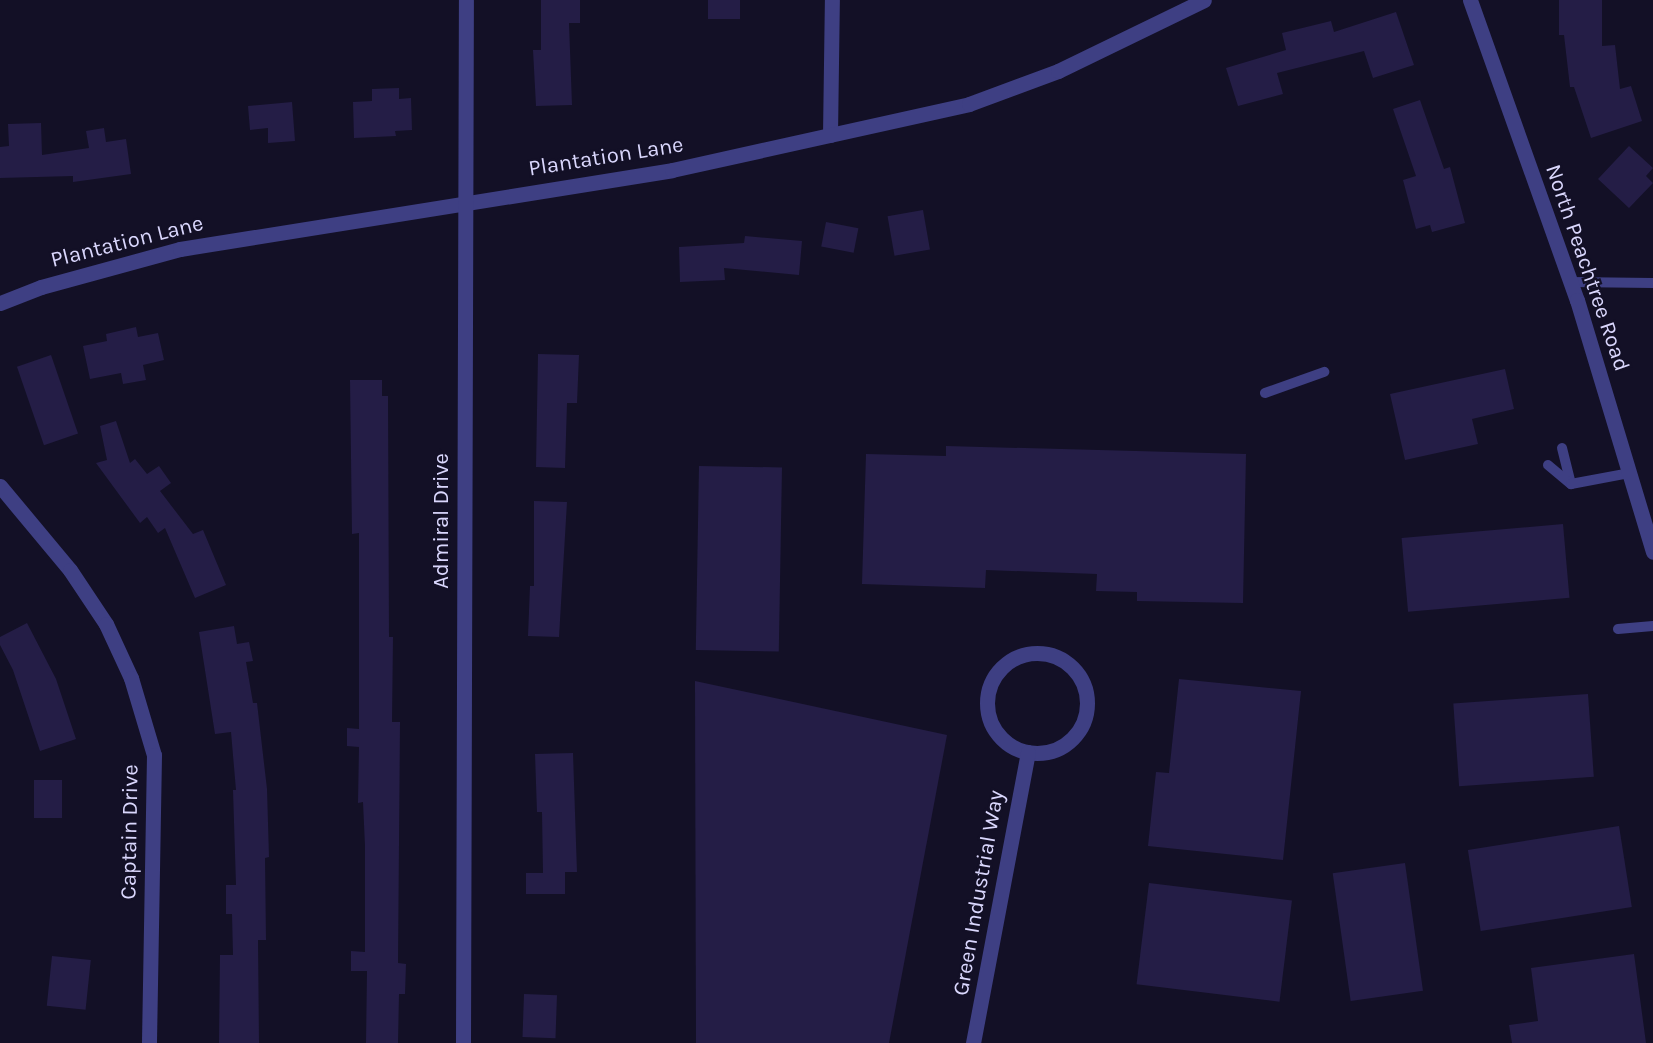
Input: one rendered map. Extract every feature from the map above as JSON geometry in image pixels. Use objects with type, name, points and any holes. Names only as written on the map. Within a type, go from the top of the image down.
[{"type":"street","name":"Admiral Drive","points":[[463,1043],[466,0]]},
{"type":"street","points":[[830,135],[832,0]]},
{"type":"street","name":"Plantation Lane","points":[[0,303],[41,287],[180,249],[672,170],[969,104],[1058,71],[1204,0]]},
{"type":"street","name":"North Peachtree Road","points":[[1470,0],[1571,282],[1653,552]]},
{"type":"street","name":"Captain Drive","points":[[0,486],[70,570],[106,624],[130,678],[154,755],[149,1043]]},
{"type":"street","points":[[1039,653],[1070,665],[1081,678],[1087,710],[1082,725],[1060,748],[1028,752],[1013,746],[992,723],[989,691],[1007,663],[1039,653]]},
{"type":"street","name":"Green Industrial Way","points":[[973,1043],[1028,752]]},
{"type":"lane","points":[[1571,282],[1653,283]]},
{"type":"lane","points":[[1265,393],[1324,372]]},
{"type":"lane","points":[[1562,448],[1571,484]]},
{"type":"lane","points":[[1548,465],[1571,484]]},
{"type":"lane","points":[[1571,484],[1629,472]]},
{"type":"lane","points":[[1618,630],[1653,626]]},
{"type":"building","points":[[541,0],[580,0],[580,23],[569,23],[572,105],[536,106],[533,50],[541,50]]},
{"type":"building","points":[[708,0],[740,0],[740,19],[708,19]]},
{"type":"building","points":[[1559,0],[1602,0],[1602,46],[1615,45],[1620,89],[1631,86],[1642,121],[1591,138],[1574,87],[1570,87],[1564,35],[1559,35]]},
{"type":"building","points":[[1396,12],[1414,65],[1373,78],[1364,51],[1277,73],[1283,94],[1238,106],[1226,68],[1286,50],[1282,33],[1331,21],[1334,32]]},
{"type":"building","points":[[399,88],[399,99],[411,98],[412,130],[395,131],[396,136],[354,138],[353,102],[372,101],[372,89]]},
{"type":"building","points":[[1420,100],[1444,169],[1450,167],[1465,223],[1432,232],[1430,225],[1416,229],[1403,180],[1416,176],[1393,109]]},
{"type":"building","points":[[292,102],[295,141],[268,143],[268,128],[250,130],[248,106]]},
{"type":"building","points":[[41,123],[42,155],[89,148],[86,131],[104,128],[106,142],[126,139],[131,174],[73,182],[73,176],[0,178],[0,147],[9,146],[8,124]]},
{"type":"building","points":[[1629,146],[1653,168],[1646,176],[1653,183],[1629,208],[1598,179]]},
{"type":"building","points":[[923,210],[930,249],[894,256],[888,216]]},
{"type":"building","points":[[826,222],[858,228],[854,253],[821,247]]},
{"type":"building","points":[[745,236],[802,241],[799,275],[724,268],[725,280],[680,282],[679,247],[744,243]]},
{"type":"building","points":[[136,327],[138,337],[158,333],[164,360],[143,365],[146,380],[123,384],[121,373],[90,379],[83,346],[107,341],[106,334]]},
{"type":"building","points":[[538,354],[579,355],[577,403],[567,403],[565,468],[536,467]]},
{"type":"building","points":[[51,355],[78,433],[44,445],[17,367]]},
{"type":"building","points":[[1505,369],[1514,409],[1472,419],[1478,444],[1405,460],[1390,394]]},
{"type":"building","points":[[350,380],[382,380],[382,396],[388,396],[389,637],[393,637],[392,722],[400,722],[398,963],[406,964],[405,994],[399,994],[398,1043],[366,1043],[367,971],[351,971],[351,951],[365,952],[365,846],[363,802],[358,803],[359,747],[347,746],[347,728],[359,729],[359,533],[352,534]]},
{"type":"building","points":[[116,421],[130,463],[135,459],[147,474],[159,466],[171,483],[160,491],[193,534],[203,530],[226,585],[195,598],[165,528],[158,533],[147,517],[140,523],[96,463],[107,460],[100,426]]},
{"type":"building","points":[[946,446],[1246,454],[1243,603],[1137,601],[1137,592],[1096,591],[1097,574],[986,570],[985,588],[862,584],[866,454],[946,456]]},
{"type":"building","points":[[699,466],[782,467],[779,651],[696,650]]},
{"type":"building","points":[[534,501],[567,502],[559,637],[528,636],[530,586],[534,586]]},
{"type":"building","points":[[1563,524],[1569,598],[1408,612],[1402,538]]},
{"type":"building","points":[[27,623],[56,679],[76,739],[40,751],[13,670],[0,645],[0,637]]},
{"type":"building","points":[[234,626],[237,644],[249,642],[253,661],[246,662],[253,703],[257,703],[267,789],[269,857],[265,858],[266,940],[258,940],[259,1043],[219,1043],[220,955],[233,955],[232,914],[226,914],[226,885],[236,885],[233,790],[236,790],[231,732],[215,734],[199,632]]},
{"type":"building","points":[[1179,679],[1301,691],[1283,860],[1148,846],[1156,772],[1169,773]]},
{"type":"building","points":[[695,681],[947,735],[889,1043],[696,1043]]},
{"type":"building","points":[[1588,694],[1594,777],[1459,786],[1453,703]]},
{"type":"building","points":[[573,753],[577,872],[565,872],[565,894],[526,894],[526,873],[543,873],[542,812],[537,812],[535,754]]},
{"type":"building","points":[[34,780],[62,780],[62,818],[34,818]]},
{"type":"building","points":[[1619,826],[1632,907],[1481,931],[1468,850]]},
{"type":"building","points":[[1405,863],[1423,991],[1351,1001],[1333,873]]},
{"type":"building","points":[[1149,883],[1292,901],[1279,1002],[1137,984]]},
{"type":"building","points":[[1634,954],[1646,1043],[1512,1043],[1509,1025],[1538,1021],[1531,968]]},
{"type":"building","points":[[52,956],[91,960],[86,1010],[47,1006]]},
{"type":"building","points":[[524,994],[557,995],[555,1038],[522,1037]]}]
